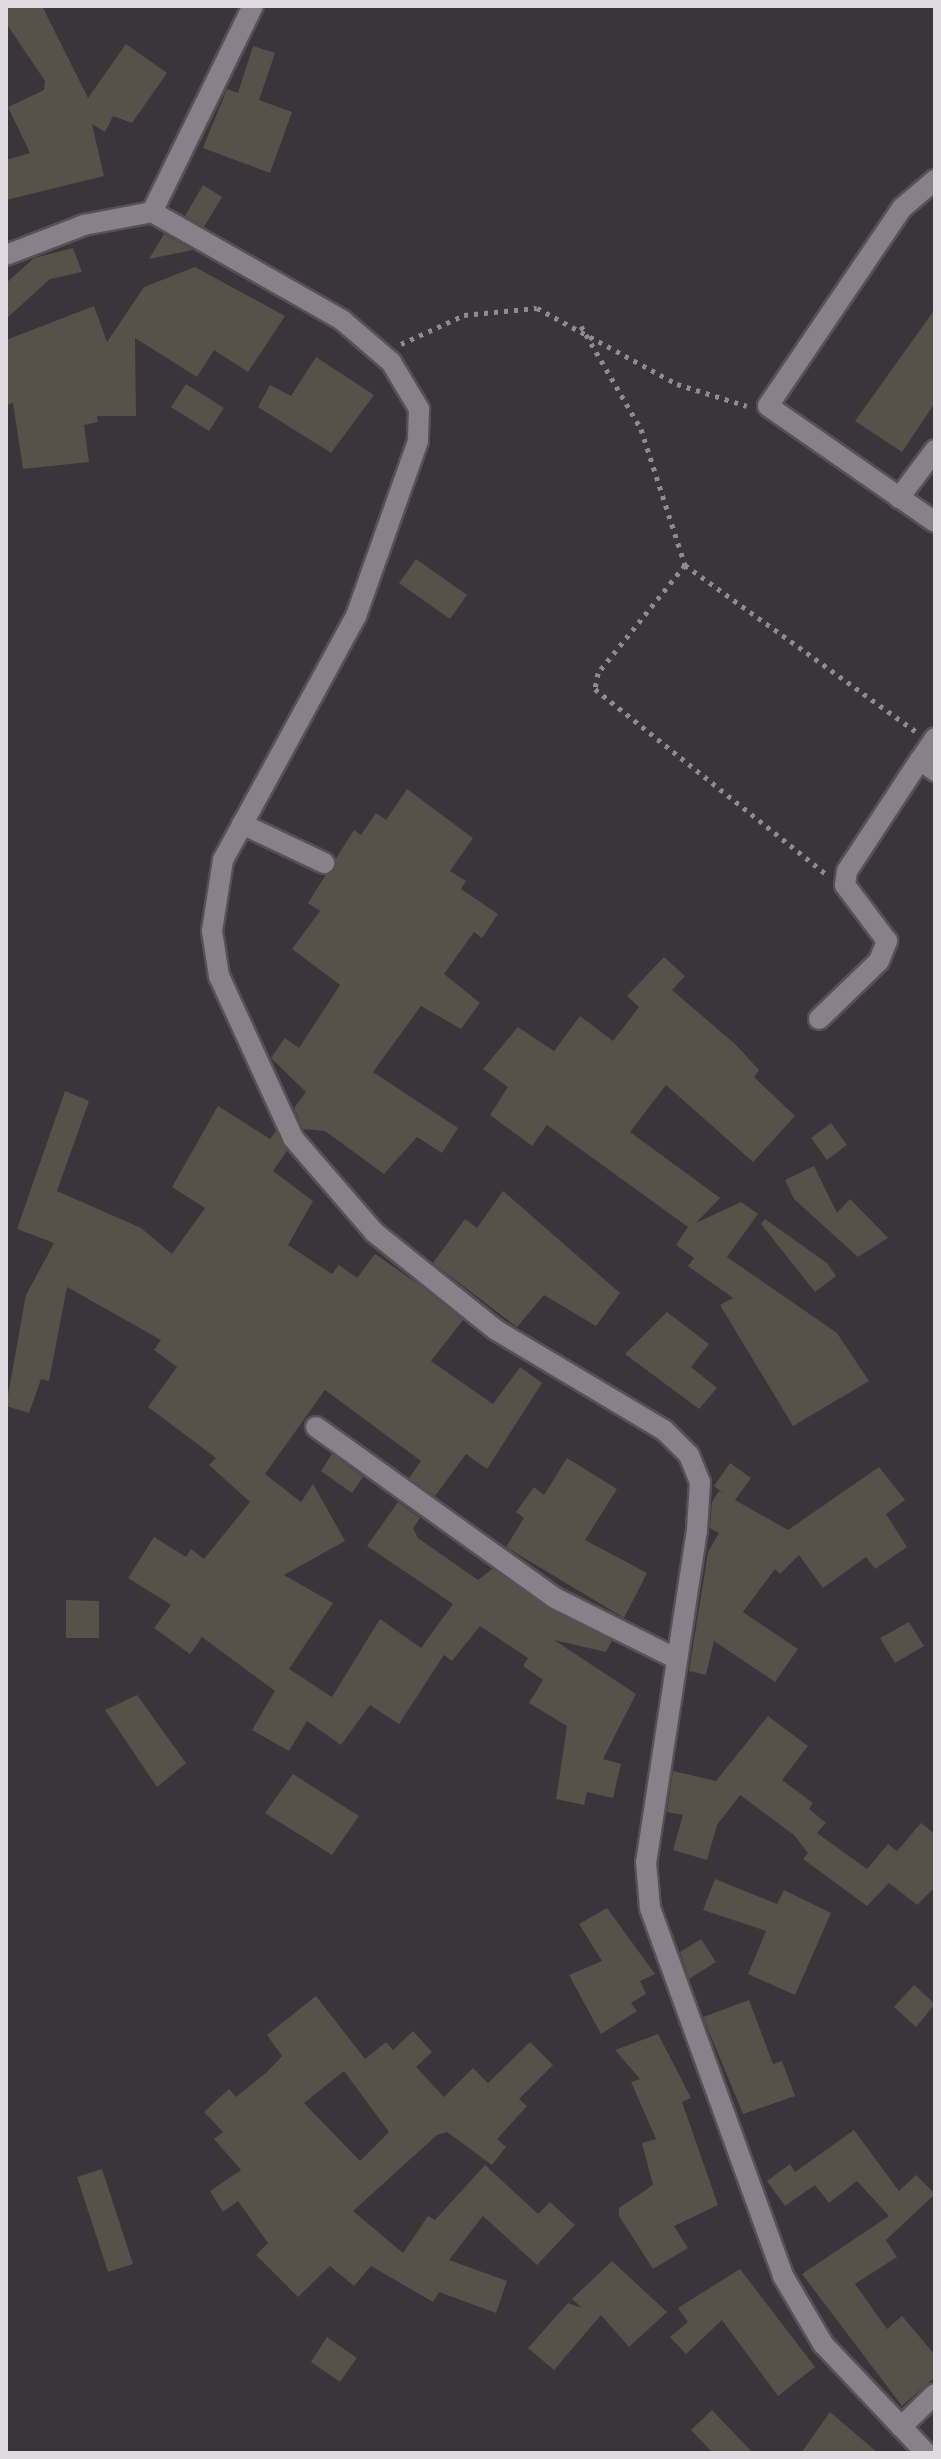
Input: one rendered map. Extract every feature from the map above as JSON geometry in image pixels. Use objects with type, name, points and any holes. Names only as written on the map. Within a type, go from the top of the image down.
[{"type":"street","points":[[152,212],[253,6]]},
{"type":"street","points":[[935,180],[902,208],[768,406],[935,522]]},
{"type":"street","points":[[6,255],[84,225],[152,212],[342,320],[382,355],[412,390],[418,441],[356,616],[242,824],[215,885],[212,931],[219,976],[293,1138],[374,1232],[496,1330],[664,1430],[689,1455],[700,1482],[646,1862],[650,1908],[783,2276],[823,2344],[926,2453]]},
{"type":"street","points":[[899,498],[935,450]]},
{"type":"street","points":[[819,1019],[879,961],[887,941],[845,885],[930,753]]},
{"type":"street","points":[[242,824],[324,863]]},
{"type":"street","points":[[316,1427],[555,1598],[677,1659]]},
{"type":"street","points":[[901,2427],[935,2394]]},
{"type":"path","points":[[382,355],[464,315],[501,306],[537,308],[581,326],[677,384],[730,406],[768,406]]},
{"type":"path","points":[[581,326],[641,429],[685,565],[930,753]]},
{"type":"path","points":[[685,565],[598,673],[595,689],[809,864],[845,885]]},
{"type":"building","points":[[6,6],[42,6],[88,98],[126,44],[167,73],[132,123],[113,116],[105,132],[92,124],[104,176],[6,200],[6,160],[30,153],[8,107],[44,90],[45,81],[6,23]]},
{"type":"building","points":[[253,46],[275,53],[259,100],[292,112],[270,173],[203,148],[227,89],[238,93]]},
{"type":"building","points":[[203,185],[222,197],[204,227],[185,216]]},
{"type":"building","points":[[164,234],[193,250],[149,259]]},
{"type":"building","points":[[73,248],[82,272],[50,279],[6,319],[6,283],[34,258]]},
{"type":"building","points":[[195,267],[285,316],[248,372],[214,350],[197,377],[135,338],[136,416],[97,416],[98,422],[84,425],[89,462],[23,469],[13,403],[6,405],[6,340],[94,306],[107,342],[144,287]]},
{"type":"building","points":[[935,309],[935,403],[902,452],[855,421]]},
{"type":"building","points":[[316,357],[374,395],[331,453],[258,407],[270,385],[291,396]]},
{"type":"building","points":[[186,384],[224,408],[209,431],[171,407]]},
{"type":"building","points":[[416,559],[467,595],[450,619],[399,583]]},
{"type":"building","points":[[407,789],[473,838],[450,871],[466,881],[461,889],[498,914],[482,938],[474,932],[444,974],[480,1003],[461,1029],[421,1006],[373,1072],[458,1128],[442,1153],[417,1137],[384,1174],[325,1131],[303,1129],[294,1108],[306,1092],[271,1058],[285,1038],[299,1048],[340,985],[292,949],[320,911],[308,903],[354,830],[361,835],[376,813],[386,820]]},
{"type":"building","points":[[664,957],[685,976],[672,990],[735,1044],[759,1070],[754,1077],[795,1116],[753,1162],[666,1085],[630,1132],[720,1198],[696,1223],[741,1202],[758,1214],[727,1257],[837,1333],[869,1381],[793,1426],[720,1305],[733,1298],[688,1266],[694,1258],[676,1245],[688,1227],[547,1125],[532,1146],[490,1115],[508,1087],[483,1069],[518,1027],[554,1051],[580,1016],[613,1041],[639,1007],[627,996]]},
{"type":"building","points":[[65,1091],[89,1101],[57,1191],[141,1228],[172,1254],[205,1208],[172,1187],[218,1106],[270,1139],[276,1131],[287,1151],[273,1171],[313,1201],[288,1245],[332,1274],[339,1265],[357,1278],[375,1254],[418,1284],[463,1320],[431,1361],[493,1404],[520,1367],[542,1383],[487,1469],[466,1454],[435,1496],[409,1478],[421,1461],[325,1390],[265,1474],[301,1502],[313,1484],[345,1541],[284,1575],[333,1603],[289,1669],[332,1697],[380,1619],[421,1648],[453,1604],[367,1546],[398,1502],[420,1518],[413,1528],[418,1538],[478,1580],[492,1569],[612,1641],[606,1652],[554,1640],[636,1694],[603,1759],[621,1764],[613,1798],[587,1792],[584,1805],[556,1799],[567,1726],[529,1703],[543,1680],[523,1666],[528,1658],[480,1626],[452,1661],[444,1655],[399,1724],[370,1705],[341,1745],[307,1721],[289,1751],[252,1730],[275,1691],[202,1637],[190,1654],[154,1628],[171,1605],[128,1578],[154,1537],[186,1557],[191,1549],[204,1559],[250,1502],[209,1465],[216,1458],[148,1407],[177,1367],[154,1350],[161,1340],[67,1287],[49,1381],[41,1379],[29,1413],[6,1406],[26,1295],[54,1243],[17,1229]]},
{"type":"building","points":[[831,1123],[847,1145],[827,1160],[811,1138]]},
{"type":"building","points":[[814,1166],[837,1213],[850,1199],[888,1238],[858,1257],[794,1199],[785,1180]]},
{"type":"building","points":[[503,1191],[620,1293],[596,1326],[544,1295],[517,1327],[433,1263],[465,1219],[477,1228]]},
{"type":"building","points":[[765,1219],[827,1263],[836,1276],[815,1292],[761,1224]]},
{"type":"building","points":[[667,1312],[709,1344],[691,1367],[717,1388],[699,1409],[625,1354]]},
{"type":"building","points":[[332,1454],[363,1477],[352,1493],[321,1471]]},
{"type":"building","points":[[567,1458],[617,1489],[585,1540],[647,1573],[624,1618],[506,1547],[524,1518],[516,1512],[534,1487],[544,1495]]},
{"type":"building","points":[[730,1463],[751,1478],[735,1500],[788,1530],[879,1467],[905,1500],[886,1514],[907,1547],[875,1569],[866,1557],[823,1588],[799,1555],[780,1574],[775,1569],[743,1612],[798,1649],[775,1682],[714,1641],[706,1675],[689,1671],[708,1552],[719,1533],[710,1528],[712,1502],[719,1491],[725,1495],[714,1486]]},
{"type":"building","points":[[66,1600],[99,1601],[99,1638],[66,1638]]},
{"type":"building","points":[[909,1622],[924,1646],[895,1663],[880,1638]]},
{"type":"building","points":[[137,1695],[186,1763],[157,1787],[105,1710]]},
{"type":"building","points":[[768,1716],[808,1746],[782,1780],[813,1803],[809,1809],[826,1823],[817,1833],[867,1869],[888,1844],[897,1851],[921,1823],[935,1834],[935,1887],[917,1905],[889,1883],[867,1906],[803,1859],[808,1853],[794,1835],[740,1795],[717,1825],[707,1860],[673,1850],[683,1815],[667,1812],[673,1771],[716,1781]]},
{"type":"building","points":[[293,1774],[359,1816],[332,1855],[265,1813]]},
{"type":"building","points":[[715,1879],[777,1904],[784,1890],[831,1913],[795,1995],[748,1974],[766,1931],[703,1910]]},
{"type":"building","points":[[607,1908],[655,1974],[640,1981],[646,1994],[631,2003],[637,2011],[601,2034],[569,1975],[602,1961],[579,1924]]},
{"type":"building","points":[[701,1939],[716,1962],[689,1979],[680,1952]]},
{"type":"building","points":[[914,1985],[935,2004],[916,2027],[894,2007]]},
{"type":"building","points":[[316,1996],[365,2059],[386,2042],[393,2050],[413,2031],[432,2052],[416,2067],[444,2097],[473,2068],[488,2083],[530,2042],[553,2065],[519,2099],[527,2106],[497,2139],[506,2147],[492,2165],[447,2132],[437,2135],[353,2211],[403,2253],[428,2216],[435,2220],[485,2165],[538,2214],[550,2202],[575,2225],[537,2265],[483,2216],[449,2260],[507,2281],[496,2313],[439,2292],[433,2302],[371,2266],[354,2286],[330,2266],[298,2297],[256,2255],[268,2243],[238,2201],[223,2212],[210,2191],[241,2170],[214,2139],[223,2132],[204,2112],[229,2089],[236,2097],[282,2056],[267,2035]],"holes":[[[344,2071],[389,2132],[360,2161],[304,2103]]]},
{"type":"building","points":[[749,2000],[773,2064],[782,2061],[795,2096],[743,2114],[703,2017]]},
{"type":"building","points":[[658,2034],[691,2098],[682,2102],[718,2205],[674,2226],[688,2248],[653,2269],[619,2216],[619,2208],[653,2185],[642,2143],[656,2139],[631,2082],[640,2079],[615,2050]]},
{"type":"building","points":[[854,2130],[899,2191],[916,2175],[935,2194],[886,2240],[897,2257],[855,2284],[887,2329],[902,2316],[935,2355],[935,2377],[902,2406],[802,2274],[889,2216],[857,2181],[829,2203],[815,2185],[785,2206],[767,2181],[790,2164],[795,2172]]},
{"type":"building","points":[[102,2169],[133,2264],[108,2272],[77,2177]]},
{"type":"building","points":[[612,2261],[667,2312],[629,2347],[601,2315],[554,2370],[528,2348],[568,2303],[582,2308],[572,2299]]},
{"type":"building","points":[[740,2269],[815,2367],[778,2396],[722,2320],[686,2354],[670,2337],[688,2322],[678,2308]]},
{"type":"building","points":[[327,2337],[357,2358],[340,2382],[311,2362]]},
{"type":"building","points":[[712,2410],[753,2453],[713,2453],[691,2430]]},
{"type":"building","points":[[830,2412],[878,2453],[801,2453]]}]
